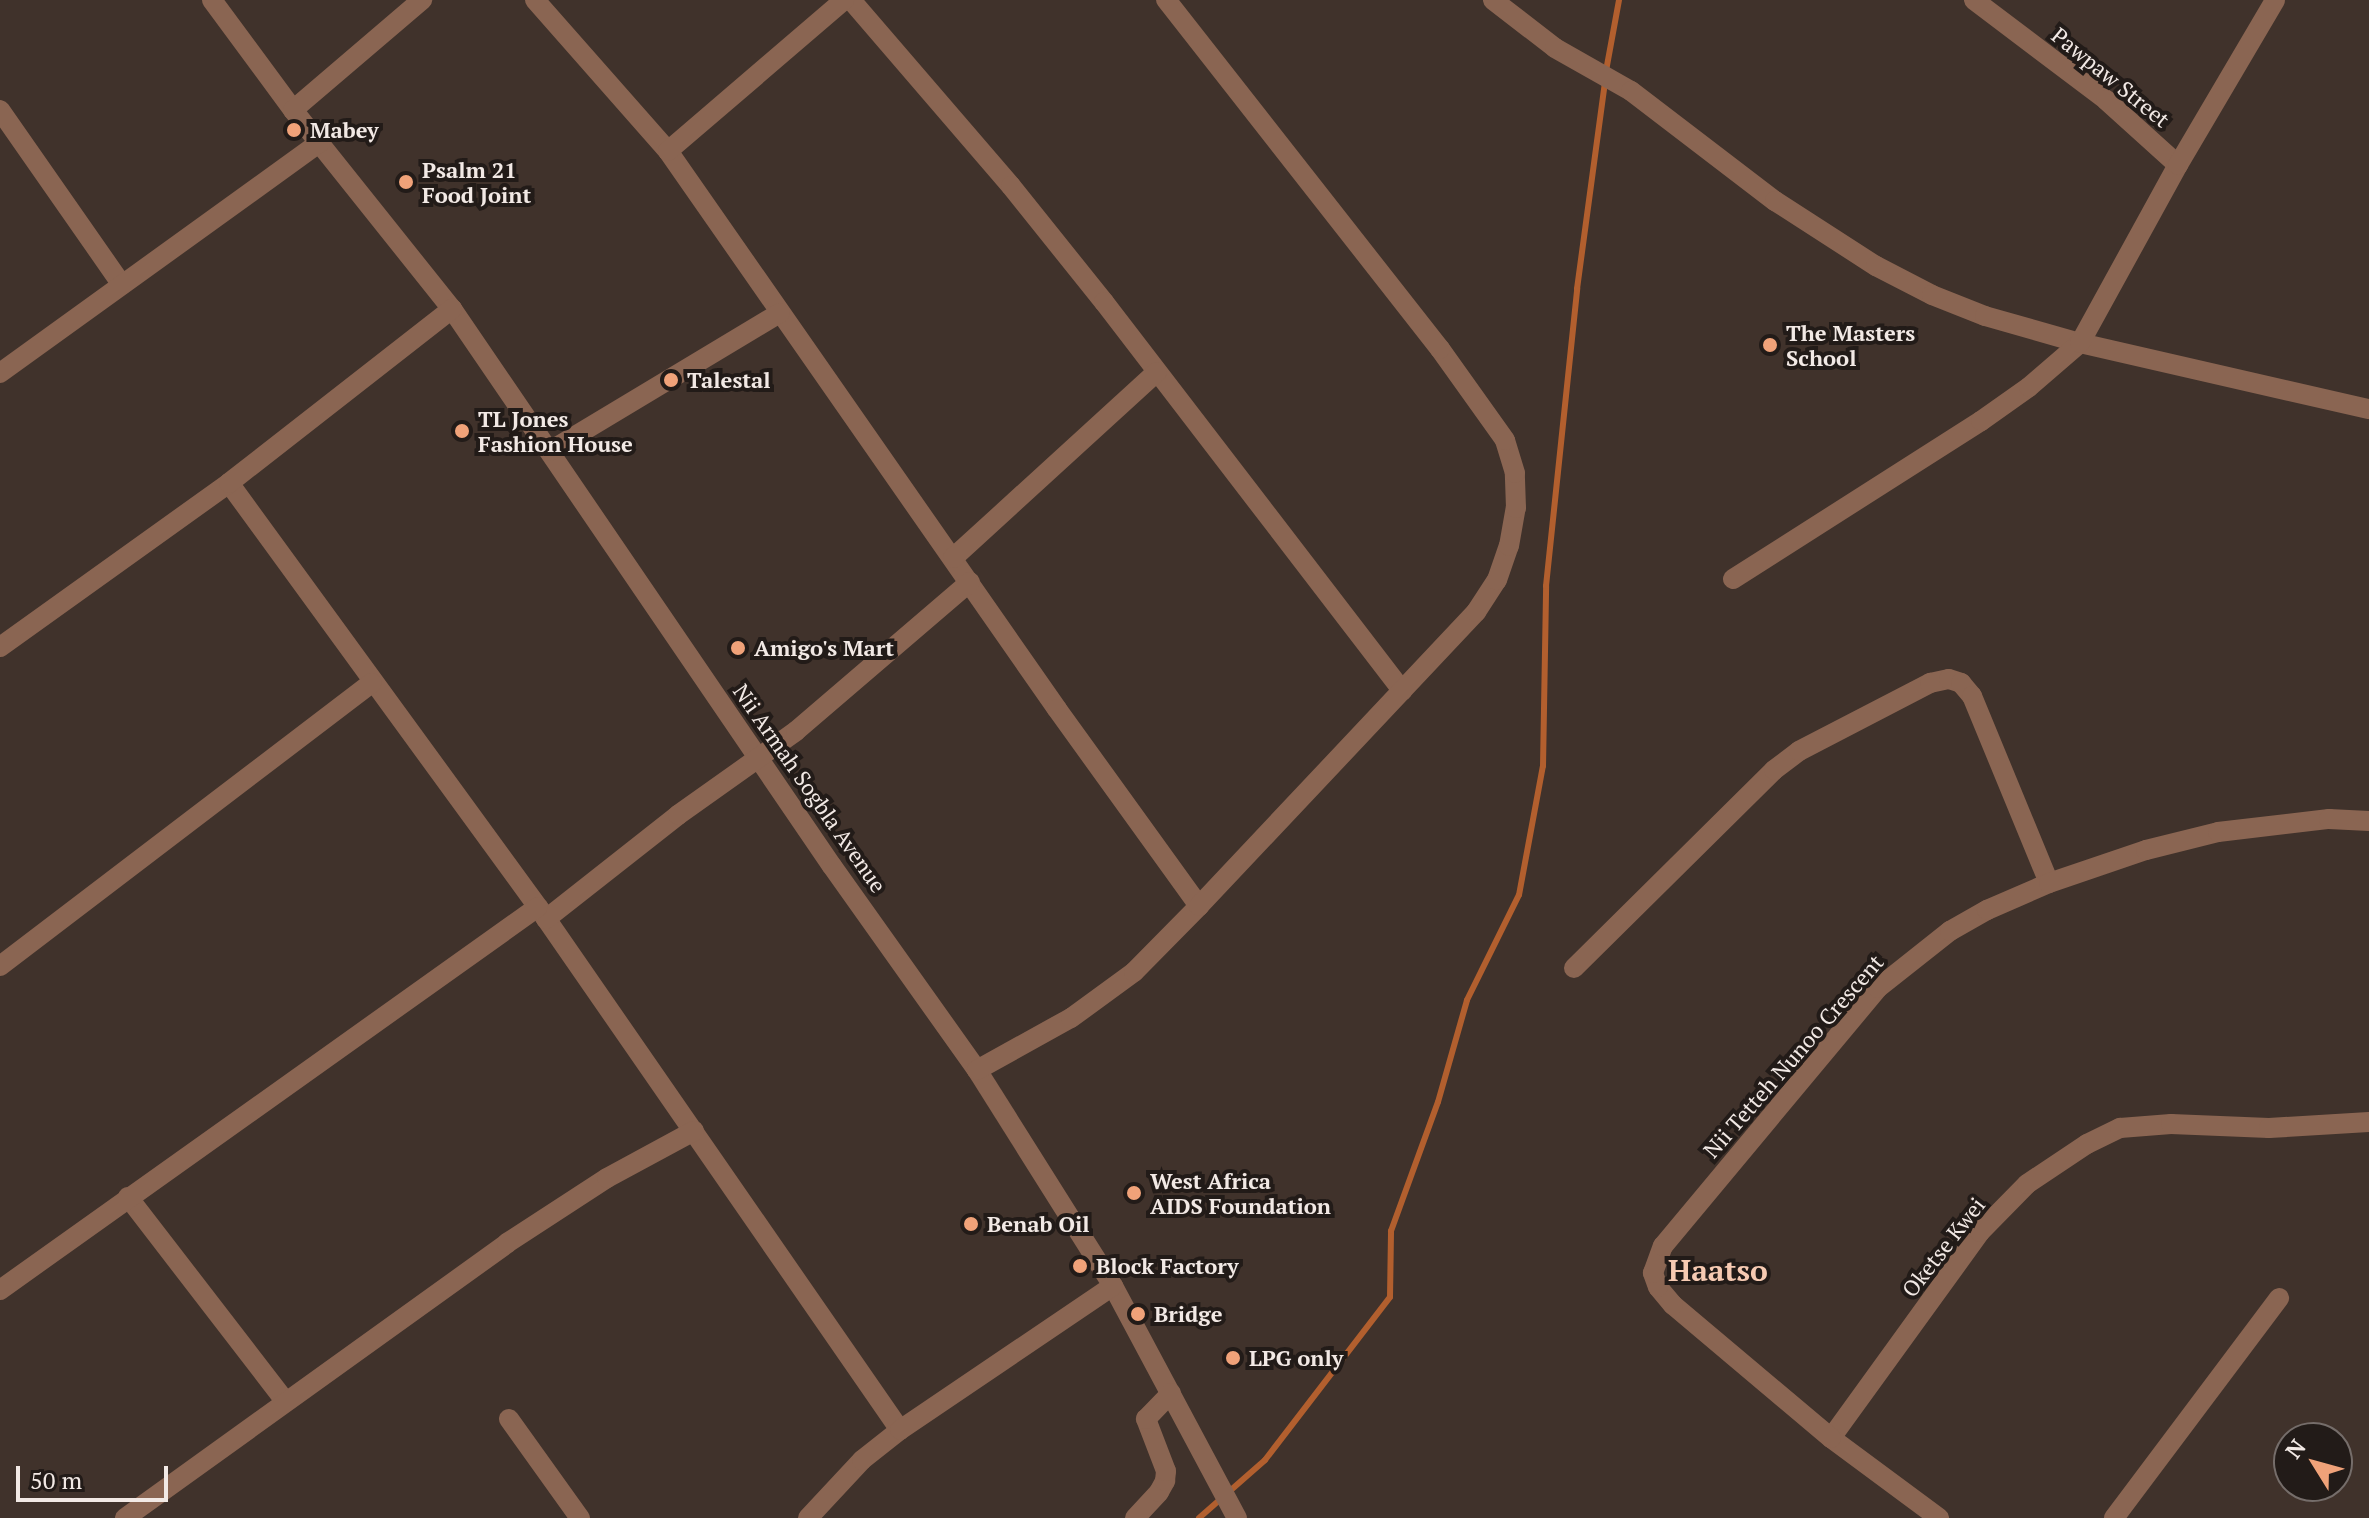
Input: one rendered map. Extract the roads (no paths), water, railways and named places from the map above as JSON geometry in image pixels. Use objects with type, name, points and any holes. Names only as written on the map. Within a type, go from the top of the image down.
[{"type":"street","name":"Nii Armah Sogbla Avenue","points":[[212,0],[293,110],[452,309],[977,1070],[1113,1286],[1237,1518]]},
{"type":"street","points":[[293,110],[422,0]]},
{"type":"street","points":[[535,0],[668,151],[1199,906]]},
{"type":"street","points":[[668,151],[844,0]]},
{"type":"street","points":[[851,0],[1011,186],[1402,691]]},
{"type":"street","points":[[977,1070],[1071,1018],[1134,972],[1199,906],[1476,612],[1497,580],[1509,546],[1516,508],[1515,473],[1505,440],[1440,349],[1166,0]]},
{"type":"street","points":[[1493,0],[1555,48],[1631,91],[1775,201],[1876,266],[1932,295],[1985,316],[2080,343],[2369,409]]},
{"type":"street","name":"Pawpaw Street","points":[[1974,0],[2106,100],[2178,165]]},
{"type":"street","points":[[1733,579],[1981,421],[2029,387],[2080,343],[2178,165],[2275,0]]},
{"type":"street","points":[[0,110],[122,285]]},
{"type":"street","points":[[0,373],[320,142]]},
{"type":"street","points":[[0,647],[229,483],[452,309]]},
{"type":"street","points":[[550,451],[780,313]]},
{"type":"street","points":[[953,558],[1157,372]]},
{"type":"street","points":[[229,483],[371,683],[542,913],[900,1430]]},
{"type":"street","points":[[0,1290],[128,1197],[542,913],[759,756],[881,662],[970,582]]},
{"type":"street","points":[[1574,968],[1764,780],[1799,751],[1930,683],[1949,679],[1961,683],[1972,696],[2049,883]]},
{"type":"street","points":[[0,966],[371,683]]},
{"type":"street","name":"Nii Tetteh Nunoo Crescent","points":[[1939,1518],[1831,1438],[1673,1305],[1658,1287],[1653,1273],[1656,1260],[1683,1222],[1878,988],[1950,931],[1987,910],[2049,883],[2146,850],[2218,832],[2329,819],[2369,821]]},
{"type":"street","name":"Oketse Kwei","points":[[1831,1438],[1980,1232],[2027,1184],[2087,1144],[2120,1128],[2171,1124],[2269,1128],[2369,1122]]},
{"type":"street","points":[[125,1518],[507,1243],[607,1178],[694,1131]]},
{"type":"street","points":[[128,1197],[285,1401]]},
{"type":"street","points":[[817,1514],[862,1460],[900,1430],[1113,1286]]},
{"type":"street","points":[[2114,1518],[2279,1298]]},
{"type":"street","points":[[1135,1518],[1165,1481],[1166,1471],[1146,1419],[1171,1393]]},
{"type":"street","points":[[509,1419],[580,1518]]},
{"type":"waterway","points":[[1606,71],[1619,0]]},
{"type":"waterway","points":[[1199,1518],[1265,1460],[1390,1297],[1391,1231],[1438,1102],[1467,1000],[1519,895],[1543,766],[1546,586],[1577,289],[1605,82]]},
{"type":"place","name":"Mabey","points":[[294,130]]},
{"type":"place","name":"Psalm 21 Food Joint","points":[[406,182]]},
{"type":"place","name":"The Masters School","points":[[1770,345]]},
{"type":"place","name":"Talestal","points":[[671,380]]},
{"type":"place","name":"TL Jones Fashion House","points":[[462,431]]},
{"type":"place","name":"Amigo's Mart","points":[[738,648]]},
{"type":"place","name":"West Africa AIDS Foundation","points":[[1134,1193]]},
{"type":"place","name":"Benab Oil","points":[[971,1224]]},
{"type":"place","name":"Block Factory","points":[[1080,1266]]},
{"type":"place","name":"Bridge","points":[[1138,1314]]},
{"type":"place","name":"LPG only","points":[[1233,1358]]},
{"type":"district","name":"Haatso","points":[[1718,1270]]}]
